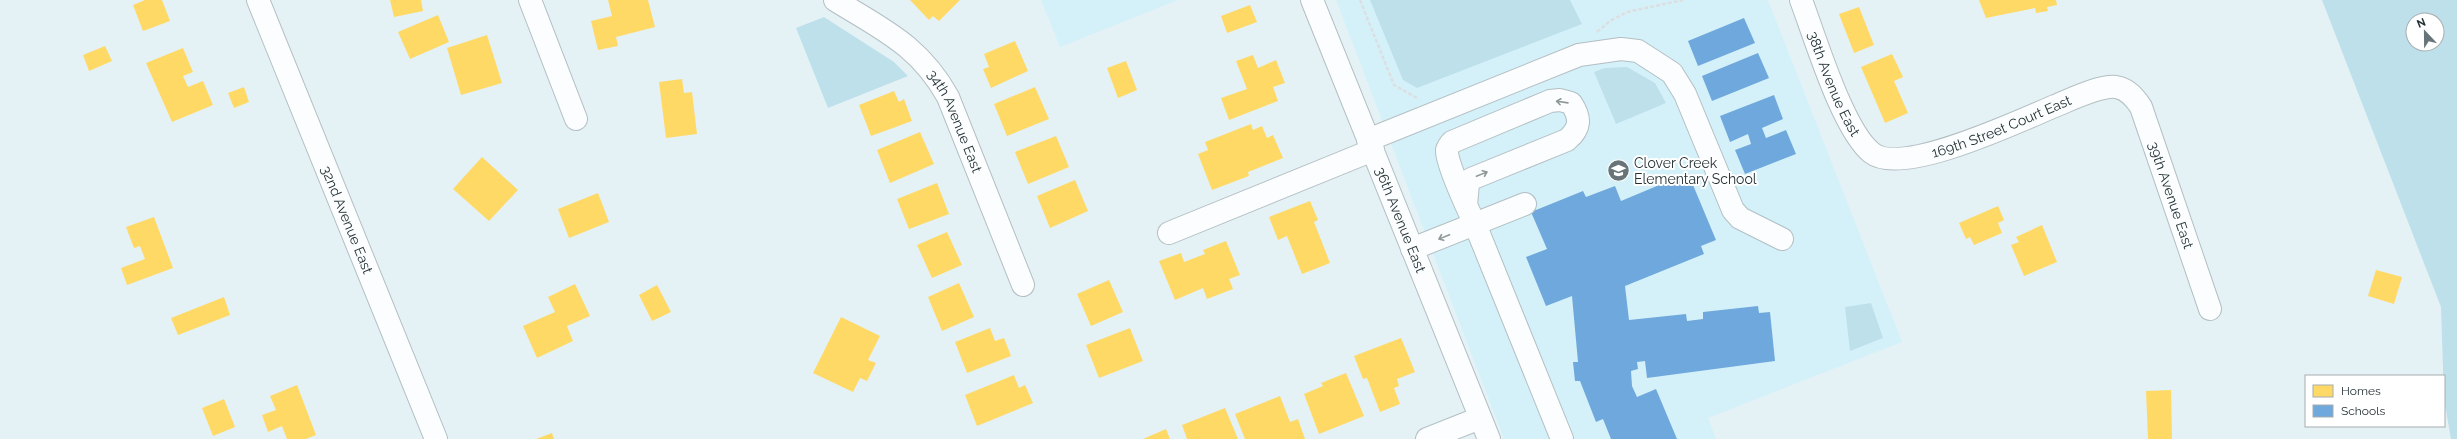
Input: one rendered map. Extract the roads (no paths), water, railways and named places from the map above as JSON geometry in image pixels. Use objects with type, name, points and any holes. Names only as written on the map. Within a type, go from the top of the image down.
[{"type":"street","name":"32nd Avenue East","points":[[258,0],[436,439]]},
{"type":"street","points":[[530,0],[576,119]]},
{"type":"street","name":"34th Avenue East","points":[[835,0],[904,43],[936,74],[948,97],[1023,285]]},
{"type":"street","name":"36th Avenue East","points":[[1312,0],[1489,439]]},
{"type":"street","name":"38th Avenue East","points":[[1801,0],[1847,119],[1864,146],[1879,158]]},
{"type":"street","points":[[1169,233],[1579,55],[1621,49],[1638,51],[1672,73],[1684,94],[1733,210],[1740,218],[1782,239]]},
{"type":"street","name":"169th Street Court East","points":[[1879,158],[1903,159],[1929,154],[1985,135],[2078,96],[2108,88],[2116,87],[2122,90]]},
{"type":"street","name":"39th Avenue East","points":[[2122,90],[2132,94],[2141,107],[2210,309]]},
{"type":"street","points":[[1471,214],[1468,184],[1471,178],[1567,140],[1575,133],[1579,122],[1578,113],[1571,103],[1560,100],[1550,101],[1452,142],[1447,150],[1448,158],[1562,439]]},
{"type":"street","points":[[1412,249],[1471,214],[1525,204]]},
{"type":"street","points":[[1427,439],[1480,418]]},
{"type":"place","name":"Clover Creek Elementary School","points":[[1618,171]]}]
